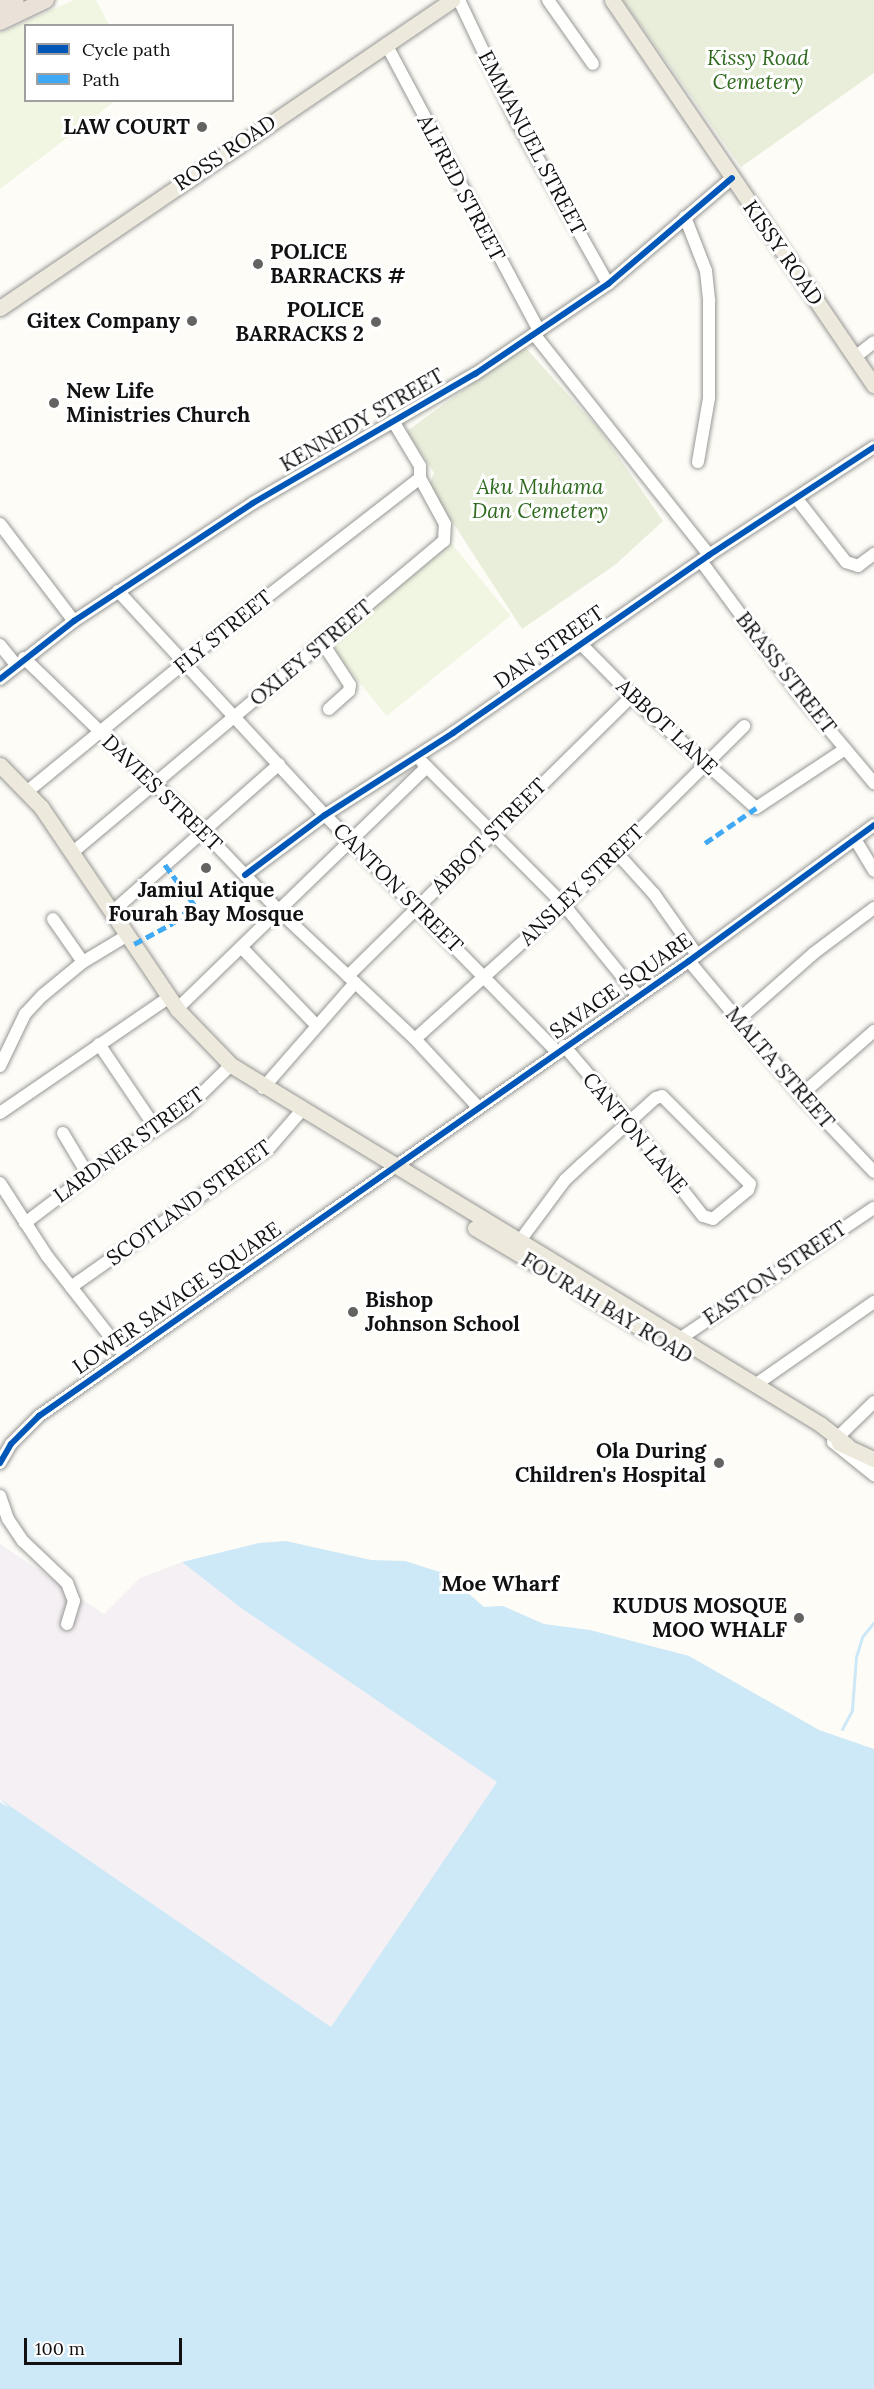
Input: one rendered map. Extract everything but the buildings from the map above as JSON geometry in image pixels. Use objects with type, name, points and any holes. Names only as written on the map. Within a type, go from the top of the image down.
[{"type":"highway","points":[[0,7],[15,0]]},
{"type":"highway","points":[[0,22],[46,0]]},
{"type":"main road","name":"ROSS ROAD","points":[[0,308],[452,0]]},
{"type":"main road","name":"KISSY ROAD","points":[[612,0],[874,385]]},
{"type":"main road","name":"FOURAH BAY ROAD","points":[[0,765],[29,790],[73,852],[172,1003],[231,1065],[263,1088],[377,1158],[389,1169],[440,1202],[755,1385],[839,1441]]},
{"type":"main road","name":"FOURAH BAY ROAD","points":[[440,1202],[519,1242],[548,1265],[839,1441],[874,1459]]},
{"type":"street","name":"EMMANUEL STREET","points":[[459,0],[515,118],[608,284]]},
{"type":"street","points":[[548,0],[593,64]]},
{"type":"street","name":"ALFRED STREET","points":[[386,44],[537,332]]},
{"type":"street","name":"KENNEDY STREET","points":[[0,679],[74,621],[253,503],[393,421],[537,332],[608,284],[732,178]]},
{"type":"street","points":[[685,217],[706,271],[709,302],[708,398],[698,462]]},
{"type":"street","name":"BRASS STREET","points":[[537,332],[845,749],[874,783]]},
{"type":"street","points":[[855,357],[874,342]]},
{"type":"street","name":"OXLEY STREET","points":[[73,852],[444,541],[445,525],[420,478],[416,456],[393,421]]},
{"type":"street","name":"DAN STREET","points":[[245,875],[326,815],[414,755],[453,733],[705,558],[874,447]]},
{"type":"street","name":"FLY STREET","points":[[29,790],[185,663],[420,478]]},
{"type":"street","points":[[797,499],[846,562],[858,566],[874,554]]},
{"type":"street","points":[[0,524],[74,621]]},
{"type":"street","name":"CANTON STREET","points":[[118,591],[326,815],[560,1048]]},
{"type":"street","points":[[322,642],[350,685],[349,691],[329,709]]},
{"type":"street","name":"ABBOT LANE","points":[[581,644],[632,696],[756,808],[845,749]]},
{"type":"street","name":"DAVIES STREET","points":[[0,645],[100,732],[201,830],[279,911],[415,1038],[477,1106]]},
{"type":"street","name":"ABBOT STREET","points":[[263,1088],[352,980],[417,907],[632,696]]},
{"type":"street","name":"ANSLEY STREET","points":[[415,1038],[564,905],[744,726]]},
{"type":"street","points":[[414,755],[564,905],[638,996]]},
{"type":"street","points":[[112,912],[201,830],[279,764]]},
{"type":"street","points":[[0,1113],[99,1044],[172,1003],[242,948],[351,838],[427,767]]},
{"type":"street","name":"SAVAGE SQUARE","points":[[389,1169],[560,1048],[693,958],[874,825]]},
{"type":"street","points":[[855,838],[874,871]]},
{"type":"street","name":"MALTA STREET","points":[[616,852],[654,894],[693,958],[738,1020],[801,1095],[874,1172]]},
{"type":"street","points":[[738,1020],[814,953],[874,908]]},
{"type":"street","points":[[53,919],[83,962]]},
{"type":"street","points":[[0,1066],[25,1014],[83,962],[128,935]]},
{"type":"street","points":[[242,948],[316,1025]]},
{"type":"street","points":[[801,1095],[874,1031]]},
{"type":"street","points":[[99,1044],[155,1127]]},
{"type":"street","name":"CANTON LANE","points":[[560,1048],[629,1122],[708,1220],[748,1190],[748,1178],[662,1096],[629,1122]]},
{"type":"street","name":"LARDNER STREET","points":[[25,1223],[155,1127],[185,1110],[231,1065]]},
{"type":"street","name":"SCOTLAND STREET","points":[[72,1287],[269,1148],[301,1111]]},
{"type":"street","points":[[519,1242],[565,1180],[629,1122]]},
{"type":"street","points":[[63,1133],[88,1175]]},
{"type":"street","name":"LOWER SAVAGE SQUARE","points":[[0,1464],[11,1444],[39,1416],[389,1169]]},
{"type":"street","points":[[0,1183],[25,1223],[125,1356]]},
{"type":"street","name":"EASTON STREET","points":[[678,1340],[874,1208]]},
{"type":"street","points":[[755,1385],[874,1302]]},
{"type":"street","points":[[874,1402],[839,1441],[874,1475]]},
{"type":"street","points":[[0,1496],[8,1519],[23,1541],[67,1583],[74,1601],[67,1624]]},
{"type":"shaded area","points":[[0,1544],[104,1614],[140,1578],[182,1562],[241,1608],[498,1782],[331,2027],[0,1799]]},
{"type":"green space","points":[[74,0],[96,0],[108,24],[24,24],[24,102],[114,102],[0,189],[0,33]]},
{"type":"green space","name":"Kissy Road Cemetery","points":[[623,0],[874,0],[874,73],[741,167]]},
{"type":"green space","name":"Aku Muhama Dan Cemetery","points":[[524,346],[599,429],[663,521],[615,565],[522,629],[429,486],[434,473],[407,431]]},
{"type":"green space","points":[[448,539],[510,616],[387,716],[324,639]]},
{"type":"water","points":[[286,1541],[371,1560],[405,1561],[446,1574],[484,1607],[503,1606],[544,1624],[590,1630],[689,1656],[819,1730],[874,1749],[874,2389],[0,2389],[0,1802],[9,1808],[0,1799],[331,2027],[497,1782],[241,1608],[182,1562],[259,1543]]},
{"type":"waterway","points":[[842,1729],[852,1710],[856,1657],[862,1637],[874,1622]]},
{"type":"marked path","points":[[705,843],[756,808]]},
{"type":"marked path","points":[[134,944],[173,923],[194,905],[164,864]]},
{"type":"cycle path","points":[[0,679],[74,621],[253,503],[475,374],[608,284],[732,178]]},
{"type":"cycle path","points":[[245,875],[325,815],[453,733],[709,555],[874,447]]},
{"type":"cycle path","points":[[0,1463],[11,1444],[39,1416],[689,961],[874,825]]},
{"type":"place","name":"LAW COURT","points":[[202,127]]},
{"type":"place","name":"POLICE BARRACKS #","points":[[258,264]]},
{"type":"place","name":"Gitex Company","points":[[192,321]]},
{"type":"place","name":"POLICE BARRACKS 2","points":[[376,322]]},
{"type":"place","name":"New Life Ministries Church","points":[[54,403]]},
{"type":"place","name":"Jamiul Atique Fourah Bay Mosque","points":[[206,868]]},
{"type":"place","name":"Bishop Johnson School","points":[[353,1312]]},
{"type":"place","name":"Ola During Children's Hospital","points":[[719,1463]]},
{"type":"place","name":"KUDUS MOSQUE MOO WHALF","points":[[799,1618]]},
{"type":"district","name":"Moe Wharf","points":[[500,1584]]}]
